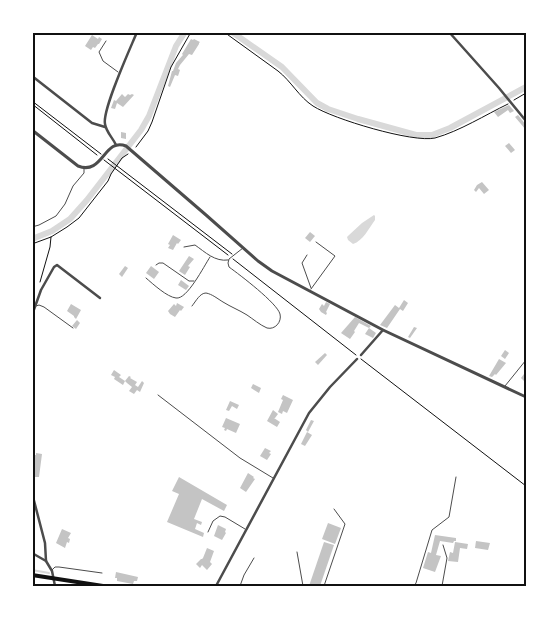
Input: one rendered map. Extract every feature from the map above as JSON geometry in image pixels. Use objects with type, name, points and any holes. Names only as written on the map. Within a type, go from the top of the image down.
[{"type":"main road","points":[[32,575],[103,586]]},
{"type":"street","points":[[116,145],[105,128],[104,120],[120,73],[137,32]]},
{"type":"street","points":[[449,32],[526,121]]},
{"type":"street","points":[[32,76],[92,123],[105,128]]},
{"type":"street","points":[[33,132],[78,166],[84,168],[95,166],[106,152],[116,145],[126,146],[258,261],[272,271],[311,289],[383,330],[526,397]]},
{"type":"street","points":[[32,315],[41,290],[57,265],[100,298]]},
{"type":"street","points":[[361,355],[383,330]]},
{"type":"street","points":[[216,586],[314,405],[357,359]]},
{"type":"street","points":[[32,493],[45,543],[46,561],[52,571],[55,586]]},
{"type":"street","points":[[32,553],[46,561]]},
{"type":"lane","points":[[106,41],[99,52],[103,61],[120,73]]},
{"type":"lane","points":[[32,227],[56,216],[65,204],[73,186],[84,173],[84,168]]},
{"type":"lane","points":[[32,170],[34,179],[32,181]]},
{"type":"lane","points":[[311,289],[335,256],[316,242]]},
{"type":"lane","points":[[184,247],[195,245],[210,257],[224,260],[232,258],[244,248]]},
{"type":"lane","points":[[307,254],[302,263],[311,289]]},
{"type":"lane","points":[[146,278],[171,296],[181,298],[186,294],[210,257]]},
{"type":"lane","points":[[192,306],[202,294],[210,294],[265,327],[277,326],[280,322],[280,315],[277,308],[229,267],[229,259]]},
{"type":"lane","points":[[156,265],[163,263],[189,281],[195,281]]},
{"type":"lane","points":[[35,306],[39,305],[73,328]]},
{"type":"lane","points":[[504,386],[526,360]]},
{"type":"lane","points":[[158,395],[240,458],[273,478]]},
{"type":"lane","points":[[414,586],[432,530],[449,517],[456,477]]},
{"type":"lane","points":[[324,586],[345,524],[334,509]]},
{"type":"lane","points":[[208,532],[213,521],[220,516],[246,529]]},
{"type":"lane","points":[[442,586],[446,558],[443,545]]},
{"type":"lane","points":[[297,552],[302,586]]},
{"type":"lane","points":[[240,586],[254,558]]},
{"type":"lane","points":[[52,571],[55,567],[59,567],[102,573]]},
{"type":"path","points":[[32,244],[51,237],[79,218],[108,181],[122,158],[132,151],[148,131],[171,67],[191,32]]},
{"type":"path","points":[[224,32],[278,70],[314,106],[364,126],[414,138],[428,139],[455,131],[526,93]]},
{"type":"path","points":[[32,101],[234,256]]},
{"type":"path","points":[[32,104],[526,486]]},
{"type":"path","points":[[41,290],[41,278],[51,237]]},
{"type":"shaded area","points":[[374,215],[375,220],[360,240],[353,244],[348,240],[347,237],[349,235]]},
{"type":"building","points":[[92,35],[102,39],[91,50],[85,46]]},
{"type":"building","points":[[191,39],[200,42],[192,55],[189,54],[180,65],[178,76],[175,75],[170,87],[168,86],[172,71]]},
{"type":"building","points":[[122,94],[125,97],[128,94],[134,95],[123,107],[117,103],[115,109],[111,108],[114,100],[116,101]]},
{"type":"building","points":[[509,105],[514,111],[510,113],[508,110],[498,117],[494,112]]},
{"type":"building","points":[[518,115],[526,125],[526,130],[515,117]]},
{"type":"building","points":[[121,132],[126,133],[126,139],[121,138]]},
{"type":"building","points":[[509,143],[515,150],[511,153],[505,146]]},
{"type":"building","points":[[482,182],[489,190],[484,194],[479,188],[476,192],[474,190]]},
{"type":"building","points":[[310,232],[315,236],[310,242],[305,238]]},
{"type":"building","points":[[173,235],[181,240],[173,250],[168,248],[170,245],[168,244]]},
{"type":"building","points":[[189,256],[194,259],[188,266],[190,267],[185,275],[179,271]]},
{"type":"building","points":[[125,266],[128,268],[122,277],[119,274]]},
{"type":"building","points":[[151,266],[159,272],[154,279],[146,273]]},
{"type":"building","points":[[181,280],[189,286],[186,290],[178,285]]},
{"type":"building","points":[[404,300],[408,303],[403,311],[400,309],[387,328],[380,325],[395,305],[399,308]]},
{"type":"building","points":[[326,302],[330,304],[326,315],[319,309]]},
{"type":"building","points":[[177,303],[184,307],[175,317],[168,311],[174,304],[176,306]]},
{"type":"building","points":[[71,304],[81,310],[76,319],[67,311]]},
{"type":"building","points":[[355,317],[371,326],[369,328],[359,323],[350,339],[341,333]]},
{"type":"building","points":[[77,320],[80,323],[76,329],[72,326]]},
{"type":"building","points":[[414,327],[417,328],[410,338],[408,337]]},
{"type":"building","points":[[369,328],[376,333],[373,338],[365,334]]},
{"type":"building","points":[[505,350],[509,353],[505,359],[501,356]]},
{"type":"building","points":[[325,353],[327,355],[318,365],[315,362]]},
{"type":"building","points":[[499,359],[506,363],[496,375],[489,376]]},
{"type":"building","points":[[114,370],[125,381],[123,385],[111,375]]},
{"type":"building","points":[[524,374],[526,377],[526,383],[521,378]]},
{"type":"building","points":[[129,376],[137,382],[135,385],[138,387],[142,381],[144,383],[140,392],[137,390],[134,394],[129,391],[132,387],[125,381]]},
{"type":"building","points":[[253,384],[261,388],[259,393],[251,388]]},
{"type":"building","points":[[283,395],[293,400],[287,413],[283,411],[282,414],[278,412]]},
{"type":"building","points":[[230,401],[239,405],[237,409],[232,406],[229,411],[226,410]]},
{"type":"building","points":[[273,410],[278,414],[274,418],[280,422],[277,427],[267,421]]},
{"type":"building","points":[[226,418],[240,424],[236,433],[227,429],[226,431],[222,427]]},
{"type":"building","points":[[311,420],[314,421],[308,432],[306,430]]},
{"type":"building","points":[[307,432],[312,435],[305,446],[301,444]]},
{"type":"building","points":[[265,448],[271,451],[267,460],[260,456]]},
{"type":"building","points":[[36,453],[42,454],[39,477],[34,477],[35,463],[32,463],[32,455],[36,455]]},
{"type":"building","points":[[248,473],[255,479],[246,492],[240,488]]},
{"type":"building","points":[[179,477],[227,505],[224,511],[202,499],[194,519],[202,522],[201,525],[197,523],[195,529],[204,533],[203,537],[167,522],[179,494],[172,491]]},
{"type":"building","points":[[328,523],[341,528],[335,544],[322,539]]},
{"type":"building","points":[[218,525],[226,529],[222,540],[214,536]]},
{"type":"building","points":[[62,529],[71,533],[68,538],[70,539],[69,543],[67,542],[65,548],[56,543]]},
{"type":"building","points":[[435,535],[456,538],[456,541],[453,543],[440,541],[436,555],[441,556],[435,572],[423,568],[428,552],[431,553]]},
{"type":"building","points":[[476,541],[490,543],[488,550],[475,548]]},
{"type":"building","points":[[324,542],[334,545],[320,586],[309,586]]},
{"type":"building","points":[[455,542],[468,544],[467,549],[460,548],[458,562],[448,561],[450,552],[453,553]]},
{"type":"building","points":[[207,548],[214,551],[210,562],[212,564],[207,570],[202,565],[200,568],[196,564],[203,558]]},
{"type":"building","points":[[116,572],[138,577],[137,581],[134,581],[133,584],[117,581],[117,578],[115,578]]},
{"type":"waterway","points":[[32,239],[52,231],[70,219],[141,130],[149,116],[176,46],[185,32]]},
{"type":"waterway","points":[[232,32],[282,67],[317,103],[328,109],[358,119],[416,135],[432,135],[450,128],[526,87]]},
{"type":"waterway","points":[[32,570],[49,573]]}]
